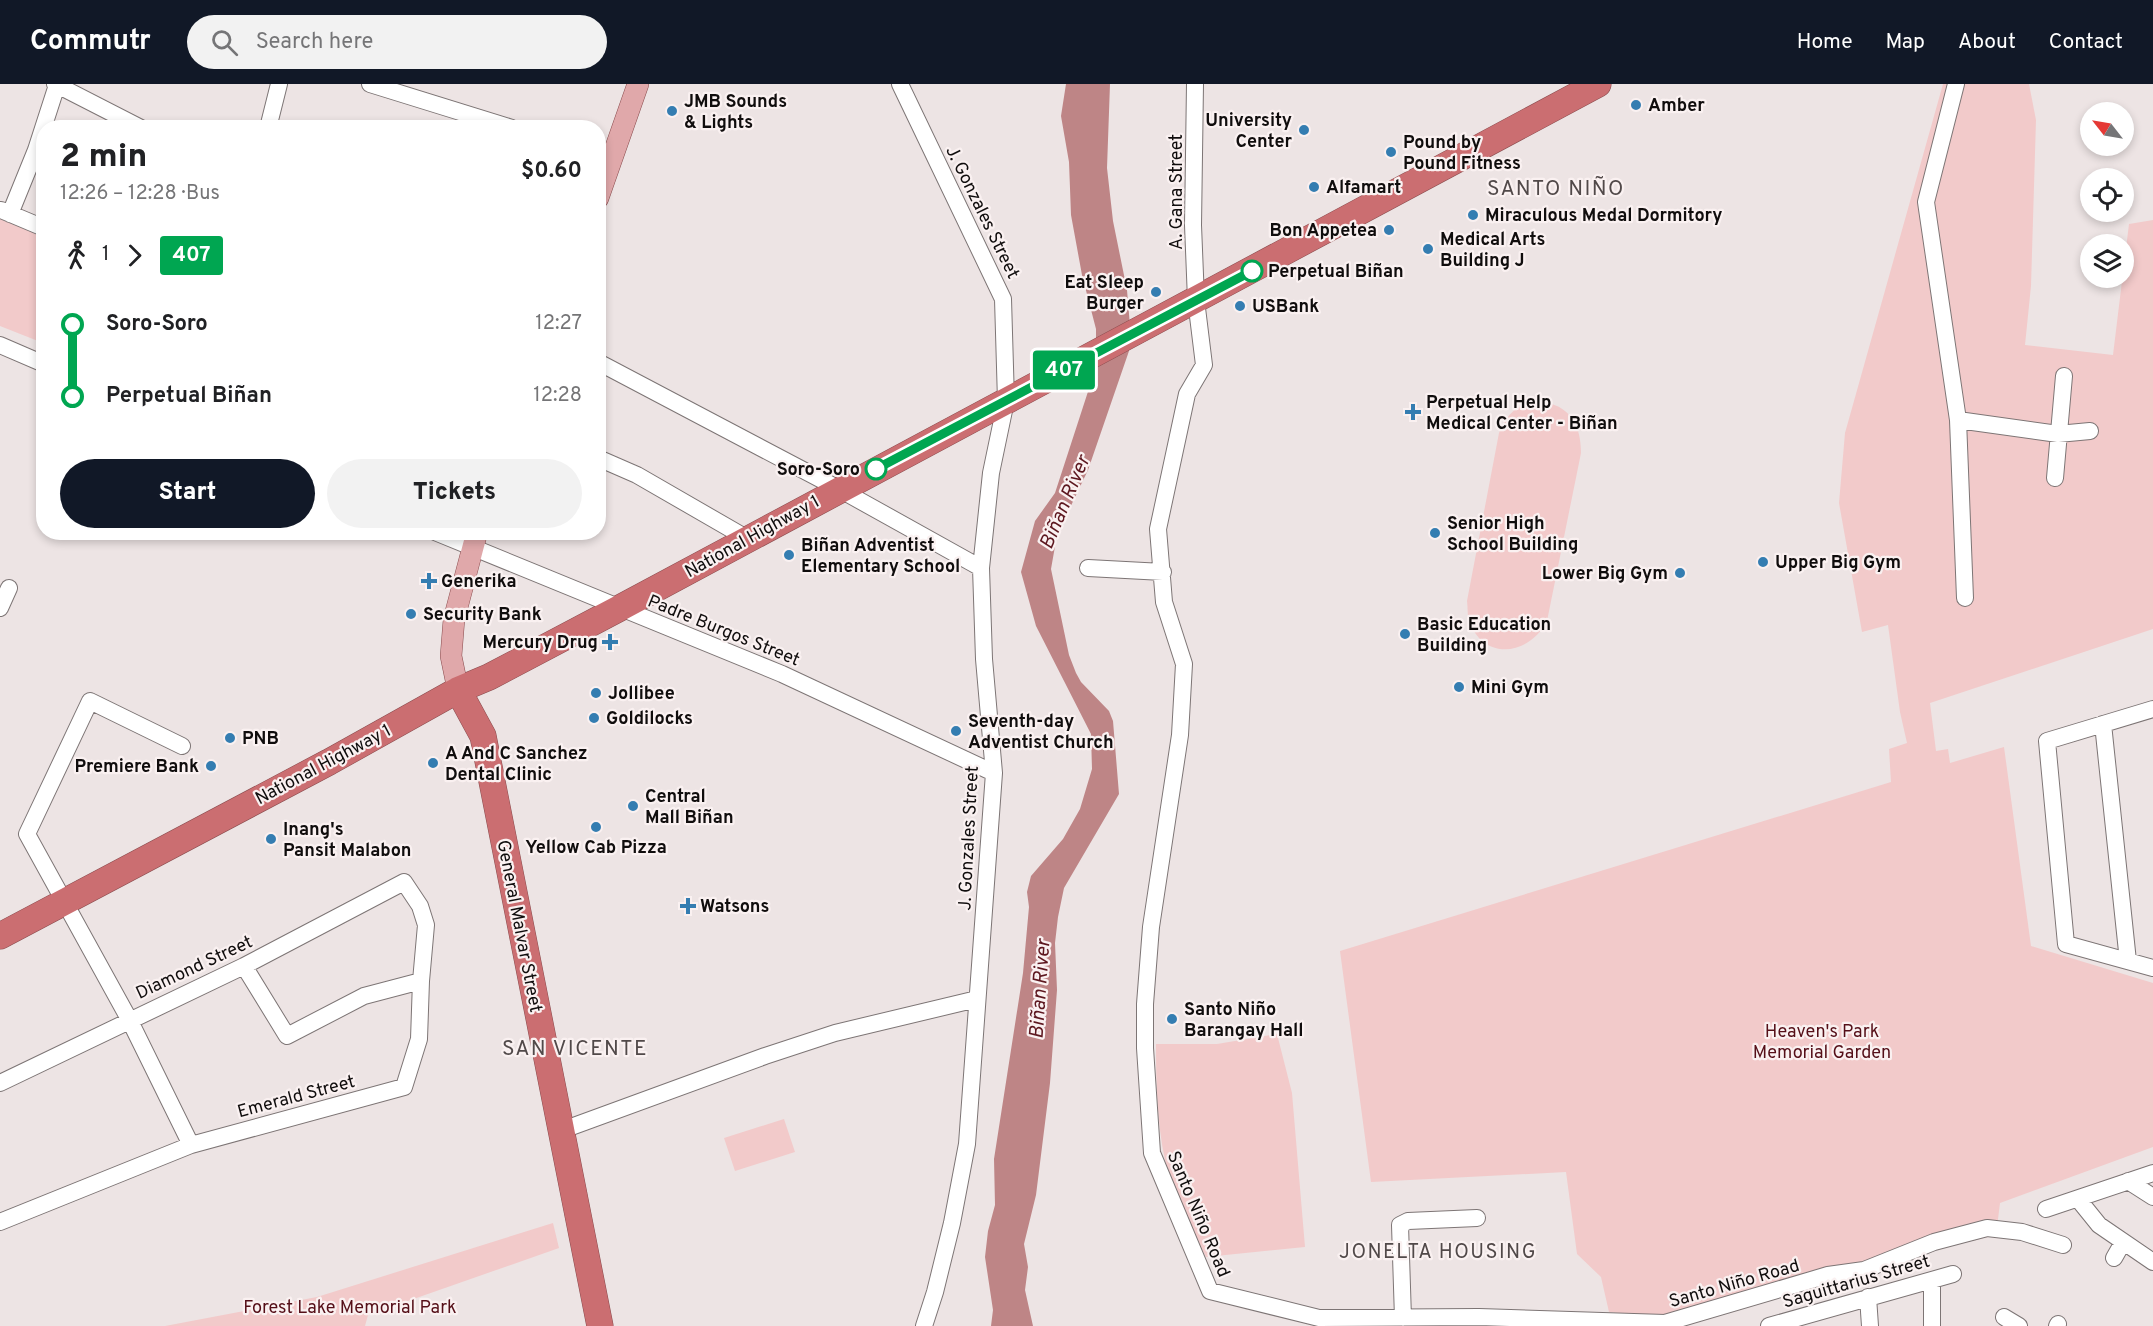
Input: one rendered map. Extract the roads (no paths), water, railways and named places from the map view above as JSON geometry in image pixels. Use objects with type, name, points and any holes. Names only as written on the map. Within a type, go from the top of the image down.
[{"type":"highway","name":"National Highway 1","points":[[0,936],[329,762],[458,690],[489,677],[618,609],[1598,84]]},
{"type":"highway","name":"General Malvar Street","points":[[458,690],[483,736],[600,1326]]},
{"type":"main road","points":[[606,155],[638,84]]},
{"type":"main road","name":"General Malvar Street","points":[[458,690],[452,656],[454,619],[474,540]]},
{"type":"street","points":[[270,120],[279,84]]},
{"type":"street","points":[[370,84],[486,120]]},
{"type":"street","name":"J. Gonzales Street","points":[[900,84],[1003,299],[1006,400],[990,473],[981,568],[984,659],[994,773],[968,1144],[952,1223],[924,1326]]},
{"type":"street","name":"A. Gana Street","points":[[1195,84],[1193,225],[1196,300]]},
{"type":"street","points":[[1956,84],[1926,202],[1958,420],[1965,598]]},
{"type":"street","points":[[45,120],[56,85],[125,120]]},
{"type":"street","points":[[36,150],[5,212],[36,225]]},
{"type":"street","name":"Santo Niño Road","points":[[1196,300],[1204,366],[1187,394],[1158,530],[1164,602],[1184,663],[1180,735],[1151,927],[1144,1004],[1152,1153],[1210,1292],[1319,1318],[1479,1317],[1665,1323],[1828,1275],[1864,1270],[1934,1242],[1987,1228],[2022,1232],[2063,1245]]},
{"type":"street","points":[[0,345],[36,360]]},
{"type":"street","points":[[606,366],[839,489],[981,568]]},
{"type":"street","points":[[2055,478],[2064,376]]},
{"type":"street","points":[[1958,420],[2058,434],[2090,431]]},
{"type":"street","points":[[606,461],[637,475],[748,539]]},
{"type":"street","name":"Padre Burgos Street","points":[[474,540],[618,609],[782,674],[994,773]]},
{"type":"street","points":[[1088,568],[1163,572]]},
{"type":"street","points":[[0,608],[9,588]]},
{"type":"street","points":[[182,746],[90,701],[27,834],[129,1019],[191,1145]]},
{"type":"street","points":[[2153,709],[2048,741],[2066,944],[2153,968]]},
{"type":"street","points":[[2103,724],[2128,961]]},
{"type":"street","name":"Diamond Street","points":[[0,1083],[129,1019],[244,966],[404,882]]},
{"type":"street","name":"Emerald Street","points":[[0,1222],[191,1145],[404,1087],[419,1039],[420,981],[426,925],[420,906],[404,882]]},
{"type":"street","points":[[244,966],[287,1036],[364,996],[420,981]]},
{"type":"street","points":[[561,1131],[765,1056],[835,1033],[977,999]]},
{"type":"street","points":[[2046,1209],[2153,1173]]},
{"type":"street","points":[[2128,1181],[2153,1197]]},
{"type":"street","points":[[2078,1199],[2118,1251],[2153,1262]]},
{"type":"street","points":[[1403,1318],[1400,1225],[1408,1221],[1477,1218]]},
{"type":"street","name":"Saguittarius Street","points":[[1769,1326],[1953,1274]]},
{"type":"street","points":[[1932,1280],[1932,1326]]},
{"type":"street","points":[[1868,1297],[1870,1326]]},
{"type":"street","points":[[2004,1317],[2019,1326]]},
{"type":"water","name":"Biñan River","points":[[1066,84],[1110,84],[1107,168],[1113,221],[1127,290],[1130,326],[1129,351],[1088,470],[1057,535],[1051,569],[1069,655],[1076,673],[1081,682],[1109,711],[1113,721],[1119,794],[1064,888],[1058,917],[1055,943],[1057,990],[1050,1083],[1036,1195],[1024,1244],[1028,1267],[1025,1290],[1033,1326],[991,1326],[993,1310],[985,1257],[988,1231],[995,1205],[994,1159],[1023,973],[1029,907],[1027,892],[1031,876],[1063,839],[1080,809],[1092,769],[1091,734],[1036,626],[1021,572],[1035,521],[1055,493],[1096,367],[1096,329],[1082,275],[1071,215],[1069,162],[1061,116]]},
{"type":"place","name":"Amber","points":[[1636,105]]},
{"type":"place","name":"JMB Sounds & Lights","points":[[672,111]]},
{"type":"place","name":"University Center","points":[[1304,130]]},
{"type":"place","name":"Pound by Pound Fitness","points":[[1391,152]]},
{"type":"place","name":"Alfamart","points":[[1314,187]]},
{"type":"place","name":"Miraculous Medal Dormitory","points":[[1473,215]]},
{"type":"place","name":"Bon Appetea","points":[[1389,230]]},
{"type":"place","name":"Medical Arts Building J","points":[[1428,249]]},
{"type":"place","name":"Perpetual Biñan","points":[[1252,271]]},
{"type":"place","name":"Eat Sleep Burger","points":[[1156,292]]},
{"type":"place","name":"USBank","points":[[1240,306]]},
{"type":"place","name":"Perpetual Help Medical Center - Biñan","points":[[1413,412]]},
{"type":"place","name":"Soro-Soro","points":[[876,469]]},
{"type":"place","name":"Senior High School Building","points":[[1435,533]]},
{"type":"place","name":"Biñan Adventist Elementary School","points":[[789,555]]},
{"type":"place","name":"Upper Big Gym","points":[[1763,562]]},
{"type":"place","name":"Lower Big Gym","points":[[1680,573]]},
{"type":"place","name":"Generika","points":[[429,581]]},
{"type":"place","name":"Security Bank","points":[[411,614]]},
{"type":"place","name":"Basic Education Building","points":[[1405,634]]},
{"type":"place","name":"Mercury Drug","points":[[610,642]]},
{"type":"place","name":"Mini Gym","points":[[1459,687]]},
{"type":"place","name":"Jollibee","points":[[596,693]]},
{"type":"place","name":"Goldilocks","points":[[594,718]]},
{"type":"place","name":"Seventh-day Adventist Church","points":[[956,731]]},
{"type":"place","name":"PNB","points":[[230,738]]},
{"type":"place","name":"A And C Sanchez Dental Clinic","points":[[433,763]]},
{"type":"place","name":"Premiere Bank","points":[[211,766]]},
{"type":"place","name":"Central Mall Biñan","points":[[633,806]]},
{"type":"place","name":"Yellow Cab Pizza","points":[[596,827]]},
{"type":"place","name":"Inang's Pansit Malabon","points":[[271,839]]},
{"type":"place","name":"Watsons","points":[[688,906]]},
{"type":"place","name":"Santo Niño Barangay Hall","points":[[1172,1019]]},
{"type":"district","name":"SANTO NIÑO","points":[[1556,188]]},
{"type":"district","name":"SAN VICENTE","points":[[575,1048]]},
{"type":"district","name":"JONELTA HOUSING","points":[[1438,1251]]},
{"type":"park label","name":"Heaven's Park Memorial Garden","points":[[1822,1041]]},
{"type":"park label","name":"Forest Lake Memorial Park","points":[[350,1307]]}]
